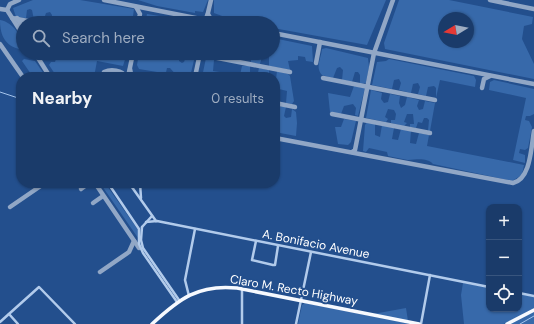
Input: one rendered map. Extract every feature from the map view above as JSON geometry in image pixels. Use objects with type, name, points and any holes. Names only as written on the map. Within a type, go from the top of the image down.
[{"type":"main road","name":"Claro M. Recto Highway","points":[[155,323],[178,301],[189,296],[218,288],[301,301],[420,324]]},
{"type":"main road","points":[[507,324],[534,310]]},
{"type":"street","points":[[112,188],[141,229],[141,249],[178,301]]},
{"type":"street","points":[[133,188],[157,222]]},
{"type":"street","points":[[140,188],[141,200]]},
{"type":"street","points":[[141,229],[152,216]]},
{"type":"street","name":"A. Bonifacio Avenue","points":[[146,222],[157,222],[486,286]]},
{"type":"street","points":[[189,296],[186,280],[195,230]]},
{"type":"street","points":[[256,241],[252,260],[274,265]]},
{"type":"street","points":[[274,269],[278,246]]},
{"type":"street","points":[[296,324],[311,252]]},
{"type":"street","points":[[420,324],[430,275]]},
{"type":"street","points":[[0,322],[39,286],[75,324]]},
{"type":"street","points":[[242,292],[242,324]]},
{"type":"street","points":[[522,294],[534,296]]},
{"type":"street","points":[[9,314],[18,324]]},
{"type":"shaded area","points":[[33,0],[80,0],[134,9],[133,16],[52,16],[50,12],[46,13],[45,16],[33,16],[32,10],[30,9],[27,10],[26,16],[16,17],[13,8]]},
{"type":"shaded area","points":[[138,0],[208,0],[203,12],[195,11],[195,13],[157,6]]},
{"type":"shaded area","points":[[214,0],[386,0],[367,45],[280,29],[280,16],[222,16],[214,13]]},
{"type":"shaded area","points":[[399,0],[449,0],[533,17],[532,24],[524,26],[522,39],[534,64],[534,79],[385,49],[384,43]]},
{"type":"shaded area","points":[[147,14],[160,16],[147,16]]},
{"type":"shaded area","points":[[0,20],[5,21],[16,31],[16,48],[8,44],[5,40],[0,26]]},
{"type":"shaded area","points":[[280,39],[312,46],[313,62],[306,61],[305,57],[298,56],[298,60],[288,61],[290,70],[269,66],[269,60],[280,60]]},
{"type":"shaded area","points":[[326,48],[368,58],[369,67],[366,83],[360,84],[360,75],[358,72],[355,72],[352,82],[342,80],[343,70],[340,67],[337,68],[333,78],[322,75],[319,69],[319,63],[322,49]]},
{"type":"shaded area","points":[[389,59],[474,76],[476,80],[475,87],[440,80],[436,98],[436,88],[434,86],[428,87],[426,96],[418,94],[420,87],[418,83],[413,84],[411,93],[399,90],[401,83],[399,79],[394,80],[392,89],[372,85],[377,62],[386,61]]},
{"type":"shaded area","points":[[56,60],[125,60],[123,66],[97,61],[95,72],[54,72],[49,65],[51,62],[55,62]]},
{"type":"shaded area","points":[[138,60],[179,60],[182,63],[185,60],[194,60],[191,72],[174,72],[170,68],[167,68],[166,72],[157,72],[139,69],[137,65]]},
{"type":"shaded area","points":[[206,60],[214,60],[213,71],[220,72],[203,72]]},
{"type":"shaded area","points":[[251,60],[261,60],[260,64],[251,62]]},
{"type":"shaded area","points":[[22,61],[35,61],[43,72],[30,72]]},
{"type":"shaded area","points":[[242,66],[250,66],[250,72],[241,72]]},
{"type":"shaded area","points":[[259,68],[269,70],[269,72],[258,72]]},
{"type":"shaded area","points":[[277,71],[288,74],[290,76],[294,101],[292,104],[286,103],[287,91],[280,89],[280,72]]},
{"type":"shaded area","points":[[494,80],[534,89],[534,114],[526,116],[525,120],[529,121],[532,127],[528,148],[525,150],[520,149],[519,153],[525,155],[525,163],[513,160],[526,98],[489,90],[490,82]]},
{"type":"shaded area","points":[[354,86],[365,88],[358,116],[355,115],[356,108],[353,104],[344,106],[341,114],[330,112],[328,93],[350,97]]},
{"type":"shaded area","points":[[371,90],[382,93],[381,99],[384,103],[388,102],[390,94],[400,96],[399,103],[401,108],[405,105],[407,97],[419,100],[417,106],[419,110],[423,109],[425,101],[435,103],[430,131],[428,131],[429,120],[427,118],[424,118],[422,123],[418,122],[416,128],[410,127],[410,124],[414,124],[413,114],[407,114],[404,122],[407,123],[404,126],[391,123],[391,120],[395,120],[396,114],[394,110],[388,109],[385,117],[388,119],[386,122],[366,118]]},
{"type":"shaded area","points":[[280,106],[286,107],[284,116],[286,118],[291,117],[292,109],[296,112],[296,136],[280,133]]},
{"type":"shaded area","points":[[344,119],[356,121],[351,142],[348,145],[338,144],[335,127],[341,127]]},
{"type":"shaded area","points":[[367,122],[375,124],[375,135],[380,137],[382,125],[394,128],[392,139],[398,140],[401,129],[411,131],[410,143],[416,144],[419,133],[429,135],[427,146],[524,165],[522,175],[512,181],[433,164],[427,160],[408,160],[388,156],[387,152],[369,148],[366,152],[363,151],[365,125]]},
{"type":"shaded area","points":[[103,188],[109,188],[138,230],[138,238]]},
{"type":"shaded area","points":[[463,283],[486,287],[486,312],[522,312],[522,295],[534,297],[534,309],[504,324],[464,324],[461,295]]},
{"type":"shaded area","points":[[305,303],[411,324],[298,324],[302,305]]},
{"type":"shaded area","points":[[406,308],[408,321],[373,314]]},
{"type":"shaded area","points":[[534,311],[534,324],[508,324]]},
{"type":"waterway","points":[[0,92],[16,97]]},
{"type":"waterway","points":[[520,324],[534,316]]},
{"type":"taxiway","points":[[7,10],[10,4],[19,0]]},
{"type":"taxiway","points":[[104,0],[185,16]]},
{"type":"taxiway","points":[[207,16],[211,0]]},
{"type":"taxiway","points":[[352,152],[355,150],[374,53],[393,0]]},
{"type":"taxiway","points":[[490,0],[534,9]]},
{"type":"taxiway","points":[[136,7],[140,16]]},
{"type":"taxiway","points":[[0,9],[7,10],[16,24]]},
{"type":"taxiway","points":[[207,16],[208,14],[209,16]]},
{"type":"taxiway","points":[[12,18],[16,19]]},
{"type":"taxiway","points":[[280,34],[534,84]]},
{"type":"taxiway","points":[[316,63],[320,42]]},
{"type":"taxiway","points":[[0,44],[20,72]]},
{"type":"taxiway","points":[[39,60],[47,72]]},
{"type":"taxiway","points":[[129,72],[132,60]]},
{"type":"taxiway","points":[[196,72],[199,60]]},
{"type":"taxiway","points":[[228,60],[290,72]]},
{"type":"taxiway","points":[[104,72],[113,70],[119,72]]},
{"type":"taxiway","points":[[482,88],[484,79],[490,76]]},
{"type":"taxiway","points":[[323,78],[435,100]]},
{"type":"taxiway","points":[[280,104],[295,107]]},
{"type":"taxiway","points":[[332,114],[430,133]]},
{"type":"taxiway","points":[[280,139],[513,183],[519,180],[527,169],[534,131]]},
{"type":"taxiway","points":[[10,207],[38,188]]},
{"type":"taxiway","points":[[98,188],[139,248]]},
{"type":"taxiway","points":[[93,203],[103,196]]},
{"type":"taxiway","points":[[100,272],[129,252],[134,241]]}]
